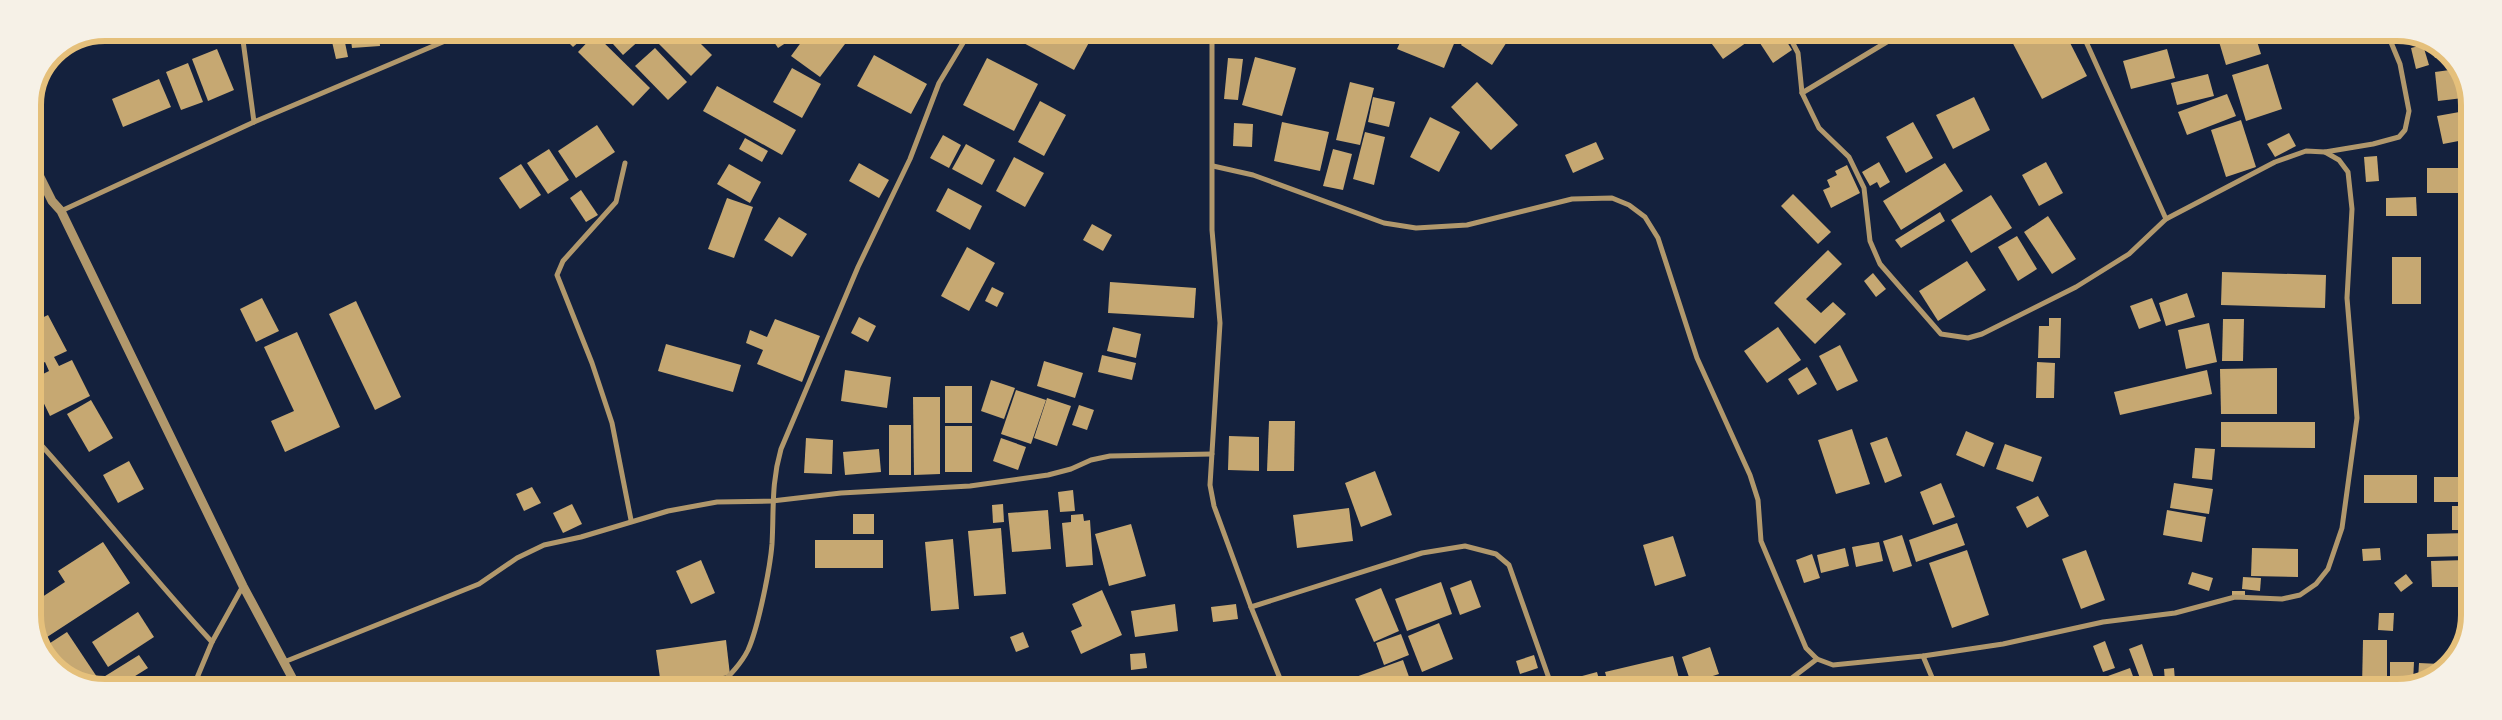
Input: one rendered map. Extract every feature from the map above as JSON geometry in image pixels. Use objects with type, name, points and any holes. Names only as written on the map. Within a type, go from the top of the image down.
[{"type":"street","points":[[243,41],[254,122]]},
{"type":"street","points":[[61,211],[254,122],[445,41]]},
{"type":"street","points":[[726,679],[748,650],[757,621],[772,547],[774,476],[788,432],[858,267],[910,159],[939,83],[964,41]]},
{"type":"street","points":[[1212,41],[1214,166],[1212,230],[1220,323],[1210,485],[1214,506],[1251,608],[1280,679]]},
{"type":"street","points":[[1792,41],[1798,53],[1802,93],[1819,128],[1849,157],[1864,188],[1870,240],[1880,264],[1941,334],[1968,338],[1982,334],[2076,287],[2129,254],[2166,220],[2275,162],[2306,151],[2325,152],[2373,144],[2399,137],[2405,130],[2409,110],[2400,64],[2390,41]]},
{"type":"street","points":[[1802,93],[1888,41]]},
{"type":"street","points":[[2086,41],[2166,220]]},
{"type":"street","points":[[1214,166],[1253,175],[1384,223],[1416,228],[1467,225],[1572,200],[1589,198],[1612,198],[1629,205],[1645,217],[1658,238],[1697,358],[1750,475],[1758,500],[1761,541],[1800,635],[1806,648],[1817,659],[1833,665],[1923,656],[2003,644],[2103,622],[2175,613],[2235,597],[2282,599],[2300,595],[2316,584],[2328,570],[2342,528],[2357,418],[2347,298],[2352,209],[2348,172],[2339,160],[2325,152]]},
{"type":"street","points":[[625,164],[616,202],[563,261],[557,276],[592,363],[612,423],[631,520]]},
{"type":"street","points":[[41,180],[52,201],[61,211],[243,586],[293,679]]},
{"type":"street","points":[[41,445],[152,576],[212,642]]},
{"type":"street","points":[[284,662],[479,584],[517,558],[544,545],[581,536],[631,520],[718,502],[772,501],[841,493],[970,486],[1048,475],[1071,469],[1090,460],[1110,456],[1212,454]]},
{"type":"street","points":[[1251,608],[1422,553],[1465,546],[1496,554],[1510,565],[1549,679]]},
{"type":"street","points":[[197,679],[212,642],[243,586]]},
{"type":"street","points":[[1923,656],[1933,679]]},
{"type":"street","points":[[1791,679],[1817,659]]},
{"type":"building","points":[[332,41],[345,41],[348,57],[336,59]]},
{"type":"building","points":[[351,41],[380,41],[380,46],[352,48]]},
{"type":"building","points":[[567,41],[580,41],[573,47]]},
{"type":"building","points":[[588,41],[602,41],[650,88],[633,106],[578,52]]},
{"type":"building","points":[[610,41],[639,41],[623,55]]},
{"type":"building","points":[[698,41],[712,55],[691,76],[657,42]]},
{"type":"building","points":[[773,41],[789,41],[778,48]]},
{"type":"building","points":[[802,41],[847,41],[820,77],[791,56]]},
{"type":"building","points":[[1020,41],[1090,41],[1074,70]]},
{"type":"building","points":[[1401,41],[1455,41],[1444,68],[1397,49]]},
{"type":"building","points":[[1464,41],[1507,41],[1492,65],[1461,45]]},
{"type":"building","points":[[1710,41],[1749,41],[1723,59]]},
{"type":"building","points":[[1759,41],[1786,41],[1792,50],[1773,63]]},
{"type":"building","points":[[2012,41],[2069,41],[2087,76],[2042,99]]},
{"type":"building","points":[[2219,41],[2257,41],[2261,54],[2226,65]]},
{"type":"building","points":[[2420,46],[2424,48],[2429,65],[2416,69],[2411,48]]},
{"type":"building","points":[[655,48],[687,82],[668,100],[635,66]]},
{"type":"building","points":[[217,49],[234,90],[208,101],[192,59]]},
{"type":"building","points":[[2167,49],[2175,78],[2131,89],[2123,61]]},
{"type":"building","points":[[874,55],[927,84],[911,114],[857,86]]},
{"type":"building","points":[[1255,57],[1296,68],[1282,116],[1242,105]]},
{"type":"building","points":[[987,58],[1038,84],[1014,131],[963,105]]},
{"type":"building","points":[[1228,58],[1243,59],[1238,100],[1224,99]]},
{"type":"building","points":[[188,63],[203,102],[181,110],[166,72]]},
{"type":"building","points":[[2268,64],[2282,109],[2246,121],[2232,75]]},
{"type":"building","points":[[792,68],[821,84],[802,118],[773,102]]},
{"type":"building","points":[[2450,70],[2456,81],[2461,98],[2438,101],[2435,72]]},
{"type":"building","points":[[2208,74],[2214,96],[2177,105],[2171,83]]},
{"type":"building","points":[[159,79],[171,107],[123,127],[112,99]]},
{"type":"building","points":[[1350,82],[1374,88],[1360,145],[1336,140]]},
{"type":"building","points":[[1477,82],[1518,125],[1491,150],[1451,107]]},
{"type":"building","points":[[717,86],[796,130],[782,155],[703,111]]},
{"type":"building","points":[[2227,94],[2236,116],[2187,135],[2178,112]]},
{"type":"building","points":[[1373,97],[1395,102],[1389,127],[1368,122]]},
{"type":"building","points":[[1974,97],[1990,130],[1953,149],[1936,115]]},
{"type":"building","points":[[1040,101],[1066,115],[1044,156],[1018,142]]},
{"type":"building","points":[[2461,112],[2461,141],[2443,144],[2437,116]]},
{"type":"building","points":[[1430,117],[1460,132],[1439,172],[1410,157]]},
{"type":"building","points":[[2241,120],[2256,167],[2226,177],[2211,130]]},
{"type":"building","points":[[1282,122],[1329,132],[1320,171],[1274,161]]},
{"type":"building","points":[[1913,122],[1933,158],[1906,173],[1886,137]]},
{"type":"building","points":[[1234,123],[1253,124],[1252,147],[1233,146]]},
{"type":"building","points":[[597,125],[615,152],[576,178],[558,151]]},
{"type":"building","points":[[1365,132],[1385,137],[1374,185],[1353,179]]},
{"type":"building","points":[[2289,133],[2296,146],[2275,157],[2267,144]]},
{"type":"building","points":[[943,135],[961,145],[949,168],[930,158]]},
{"type":"building","points":[[745,138],[768,151],[762,162],[739,149]]},
{"type":"building","points":[[1596,142],[1604,159],[1573,173],[1565,155]]},
{"type":"building","points":[[966,144],[995,160],[982,185],[952,169]]},
{"type":"building","points":[[549,149],[569,180],[548,194],[527,163]]},
{"type":"building","points":[[1333,149],[1352,154],[1343,190],[1323,186]]},
{"type":"building","points":[[2377,156],[2379,181],[2366,182],[2364,157]]},
{"type":"building","points":[[1014,157],[1044,173],[1025,207],[996,191]]},
{"type":"building","points":[[1879,162],[1890,182],[1880,188],[1877,182],[1870,186],[1862,172]]},
{"type":"building","points":[[2046,162],[2063,193],[2039,206],[2022,175]]},
{"type":"building","points":[[859,163],[889,180],[879,198],[849,181]]},
{"type":"building","points":[[1945,163],[1963,191],[1901,230],[1883,201]]},
{"type":"building","points":[[521,164],[541,195],[520,209],[499,178]]},
{"type":"building","points":[[729,164],[761,182],[750,203],[717,184]]},
{"type":"building","points":[[1847,165],[1860,193],[1831,208],[1823,190],[1830,187],[1827,180],[1837,175],[1835,171]]},
{"type":"building","points":[[2427,168],[2461,168],[2461,193],[2427,193]]},
{"type":"building","points":[[948,188],[982,206],[970,230],[936,211]]},
{"type":"building","points":[[581,190],[598,215],[586,222],[570,198]]},
{"type":"building","points":[[1793,194],[1831,232],[1818,244],[1781,206]]},
{"type":"building","points":[[1991,195],[2012,228],[1971,253],[1951,220]]},
{"type":"building","points":[[2416,197],[2417,216],[2386,216],[2386,198]]},
{"type":"building","points":[[727,198],[753,207],[734,258],[708,249]]},
{"type":"building","points":[[1940,212],[1945,221],[1901,248],[1895,240]]},
{"type":"building","points":[[2048,216],[2076,259],[2052,274],[2024,232]]},
{"type":"building","points":[[779,217],[807,234],[792,257],[764,240]]},
{"type":"building","points":[[1092,224],[1112,235],[1103,251],[1083,240]]},
{"type":"building","points":[[2017,236],[2037,269],[2018,281],[1998,247]]},
{"type":"building","points":[[967,247],[995,263],[969,311],[941,296]]},
{"type":"building","points":[[1828,250],[1842,264],[1806,299],[1821,313],[1833,302],[1846,314],[1815,344],[1774,303]]},
{"type":"building","points":[[2392,257],[2421,257],[2421,304],[2392,304]]},
{"type":"building","points":[[1967,261],[1986,290],[1938,321],[1919,291]]},
{"type":"building","points":[[2222,272],[2326,275],[2325,308],[2221,305]]},
{"type":"building","points":[[1873,273],[1886,289],[1876,297],[1864,281]]},
{"type":"building","points":[[1110,282],[1196,288],[1194,318],[1108,313]]},
{"type":"building","points":[[992,287],[1004,293],[997,307],[985,301]]},
{"type":"building","points":[[2187,293],[2195,317],[2166,326],[2159,303]]},
{"type":"building","points":[[262,298],[279,331],[256,342],[240,309]]},
{"type":"building","points":[[2152,298],[2161,321],[2139,329],[2130,306]]},
{"type":"building","points":[[356,301],[401,397],[375,410],[329,314]]},
{"type":"building","points":[[48,315],[67,351],[54,357],[59,366],[72,360],[90,396],[50,416],[41,397],[41,375],[49,371],[45,362],[41,364],[41,318]]},
{"type":"building","points":[[859,317],[876,326],[868,342],[851,333]]},
{"type":"building","points":[[2049,318],[2061,318],[2060,358],[2038,358],[2039,326],[2049,326]]},
{"type":"building","points":[[775,319],[820,336],[802,382],[757,364],[763,350],[746,343],[750,330],[767,337]]},
{"type":"building","points":[[2223,319],[2244,319],[2243,361],[2222,361]]},
{"type":"building","points":[[2209,323],[2217,362],[2186,369],[2178,330]]},
{"type":"building","points":[[1113,327],[1141,334],[1136,358],[1107,351]]},
{"type":"building","points":[[1778,327],[1801,360],[1767,383],[1744,351]]},
{"type":"building","points":[[297,332],[340,427],[285,452],[271,421],[294,411],[264,347]]},
{"type":"building","points":[[666,344],[741,365],[733,392],[658,371]]},
{"type":"building","points":[[1840,345],[1858,381],[1837,391],[1819,356]]},
{"type":"building","points":[[1102,355],[1136,363],[1132,380],[1098,372]]},
{"type":"building","points":[[1044,361],[1083,373],[1075,398],[1037,386]]},
{"type":"building","points":[[2037,362],[2055,363],[2054,398],[2036,398]]},
{"type":"building","points":[[1807,367],[1817,384],[1798,395],[1788,379]]},
{"type":"building","points":[[2277,368],[2277,414],[2221,414],[2220,369]]},
{"type":"building","points":[[845,370],[891,377],[887,408],[841,401]]},
{"type":"building","points":[[2207,370],[2212,394],[2120,415],[2114,392]]},
{"type":"building","points":[[991,380],[1015,388],[1004,419],[981,411]]},
{"type":"building","points":[[945,386],[972,386],[972,423],[945,423]]},
{"type":"building","points":[[1016,390],[1046,400],[1031,444],[1001,434]]},
{"type":"building","points":[[913,397],[940,397],[940,474],[914,475]]},
{"type":"building","points":[[1047,398],[1071,406],[1057,446],[1034,438]]},
{"type":"building","points":[[91,400],[113,438],[89,452],[67,414]]},
{"type":"building","points":[[1079,405],[1094,410],[1087,430],[1072,425]]},
{"type":"building","points":[[1269,421],[1295,421],[1294,471],[1267,471]]},
{"type":"building","points":[[2221,422],[2315,422],[2315,448],[2221,447]]},
{"type":"building","points":[[889,425],[911,425],[911,475],[889,475]]},
{"type":"building","points":[[945,426],[972,426],[972,472],[945,472]]},
{"type":"building","points":[[1852,429],[1870,484],[1836,494],[1818,440]]},
{"type":"building","points":[[1966,431],[1994,443],[1984,467],[1956,455]]},
{"type":"building","points":[[1229,436],[1259,437],[1259,471],[1228,470]]},
{"type":"building","points":[[1887,437],[1902,476],[1885,483],[1870,443]]},
{"type":"building","points":[[806,438],[833,440],[832,474],[804,473]]},
{"type":"building","points":[[1001,438],[1026,447],[1018,470],[993,461]]},
{"type":"building","points":[[2005,444],[2042,457],[2033,482],[1996,469]]},
{"type":"building","points":[[2195,448],[2215,449],[2212,480],[2192,478]]},
{"type":"building","points":[[879,449],[881,472],[845,475],[843,452]]},
{"type":"building","points":[[129,461],[144,489],[118,503],[103,475]]},
{"type":"building","points":[[1375,471],[1392,515],[1361,527],[1345,483]]},
{"type":"building","points":[[2364,475],[2417,475],[2417,503],[2364,503]]},
{"type":"building","points":[[2434,477],[2461,477],[2461,502],[2434,502]]},
{"type":"building","points":[[1941,483],[1955,517],[1933,525],[1920,492]]},
{"type":"building","points":[[2174,483],[2213,489],[2209,514],[2170,508]]},
{"type":"building","points":[[532,487],[541,503],[524,511],[516,494]]},
{"type":"building","points":[[1073,490],[1075,511],[1060,512],[1058,492]]},
{"type":"building","points":[[2038,496],[2049,516],[2027,528],[2016,507]]},
{"type":"building","points":[[572,504],[582,524],[563,533],[553,513]]},
{"type":"building","points":[[1003,504],[1004,522],[993,523],[992,505]]},
{"type":"building","points":[[2452,506],[2461,506],[2461,530],[2452,530]]},
{"type":"building","points":[[1349,508],[1353,541],[1297,548],[1293,515]]},
{"type":"building","points":[[1048,510],[1051,549],[1012,552],[1008,513]]},
{"type":"building","points":[[2167,510],[2206,517],[2202,542],[2163,535]]},
{"type":"building","points":[[853,514],[874,514],[874,534],[853,534]]},
{"type":"building","points":[[1083,514],[1084,521],[1090,520],[1093,565],[1066,567],[1062,523],[1071,522],[1071,515]]},
{"type":"building","points":[[1957,523],[1965,545],[1916,562],[1909,540]]},
{"type":"building","points":[[1131,524],[1146,576],[1109,586],[1095,534]]},
{"type":"building","points":[[1001,528],[1006,594],[974,596],[968,531]]},
{"type":"building","points":[[2461,533],[2461,556],[2427,557],[2427,534]]},
{"type":"building","points":[[1902,535],[1912,566],[1893,572],[1883,541]]},
{"type":"building","points":[[1673,536],[1686,576],[1655,586],[1643,545]]},
{"type":"building","points":[[953,539],[959,609],[931,611],[925,542]]},
{"type":"building","points":[[815,540],[883,540],[883,568],[815,568]]},
{"type":"building","points":[[103,542],[130,583],[46,638],[41,619],[41,598],[65,582],[58,571]]},
{"type":"building","points":[[1879,542],[1883,561],[1856,567],[1852,547]]},
{"type":"building","points":[[1845,548],[1849,566],[1821,573],[1817,555]]},
{"type":"building","points":[[2252,548],[2298,549],[2298,577],[2251,576]]},
{"type":"building","points":[[2380,548],[2381,560],[2363,561],[2362,549]]},
{"type":"building","points":[[1967,550],[1989,615],[1952,628],[1929,563]]},
{"type":"building","points":[[2086,550],[2105,600],[2081,609],[2062,559]]},
{"type":"building","points":[[1812,554],[1820,578],[1804,583],[1796,560]]},
{"type":"building","points":[[701,560],[715,593],[691,604],[676,571]]},
{"type":"building","points":[[2461,560],[2461,587],[2432,587],[2431,561]]},
{"type":"building","points":[[2192,572],[2213,578],[2209,591],[2188,584]]},
{"type":"building","points":[[2406,574],[2413,583],[2401,592],[2394,583]]},
{"type":"building","points":[[2243,577],[2261,578],[2260,591],[2242,589]]},
{"type":"building","points":[[1471,580],[1481,607],[1460,615],[1450,588]]},
{"type":"building","points":[[1441,582],[1452,614],[1407,631],[1395,599]]},
{"type":"building","points":[[1381,588],[1399,631],[1374,642],[1355,599]]},
{"type":"building","points":[[1102,590],[1122,635],[1081,654],[1071,631],[1082,626],[1072,604]]},
{"type":"building","points":[[2232,591],[2245,591],[2245,595],[2232,595]]},
{"type":"building","points":[[1175,604],[1178,631],[1135,637],[1131,611]]},
{"type":"building","points":[[1236,604],[1238,619],[1213,622],[1211,607]]},
{"type":"building","points":[[138,612],[154,637],[108,667],[92,642]]},
{"type":"building","points":[[2379,613],[2394,613],[2393,631],[2378,630]]},
{"type":"building","points":[[1439,623],[1453,659],[1422,672],[1408,636]]},
{"type":"building","points":[[67,632],[97,677],[89,677],[70,668],[57,657],[49,644]]},
{"type":"building","points":[[1023,632],[1029,647],[1016,652],[1010,637]]},
{"type":"building","points":[[1401,634],[1409,655],[1384,665],[1376,643]]},
{"type":"building","points":[[726,640],[730,675],[702,679],[660,679],[656,650]]},
{"type":"building","points":[[2363,640],[2387,640],[2387,679],[2362,679]]},
{"type":"building","points":[[2105,641],[2115,668],[2103,672],[2093,646]]},
{"type":"building","points":[[2142,644],[2154,679],[2140,679],[2129,649]]},
{"type":"building","points":[[1710,647],[1719,674],[1703,679],[1690,679],[1682,657]]},
{"type":"building","points":[[1145,653],[1147,668],[1131,670],[1130,654]]},
{"type":"building","points":[[139,655],[148,668],[130,679],[102,678]]},
{"type":"building","points":[[1534,655],[1538,668],[1520,674],[1516,661]]},
{"type":"building","points":[[1673,656],[1679,679],[1607,679],[1605,672]]},
{"type":"building","points":[[1403,660],[1410,679],[1350,679]]},
{"type":"building","points":[[2390,662],[2414,662],[2413,676],[2390,679]]},
{"type":"building","points":[[2419,663],[2438,664],[2418,674]]},
{"type":"building","points":[[2130,668],[2134,679],[2109,679],[2108,676]]},
{"type":"building","points":[[2174,668],[2175,679],[2165,679],[2164,669]]},
{"type":"building","points":[[1597,672],[1599,679],[1571,679]]},
{"type":"building","points":[[2275,677],[2288,677],[2288,679],[2275,679]]}]
